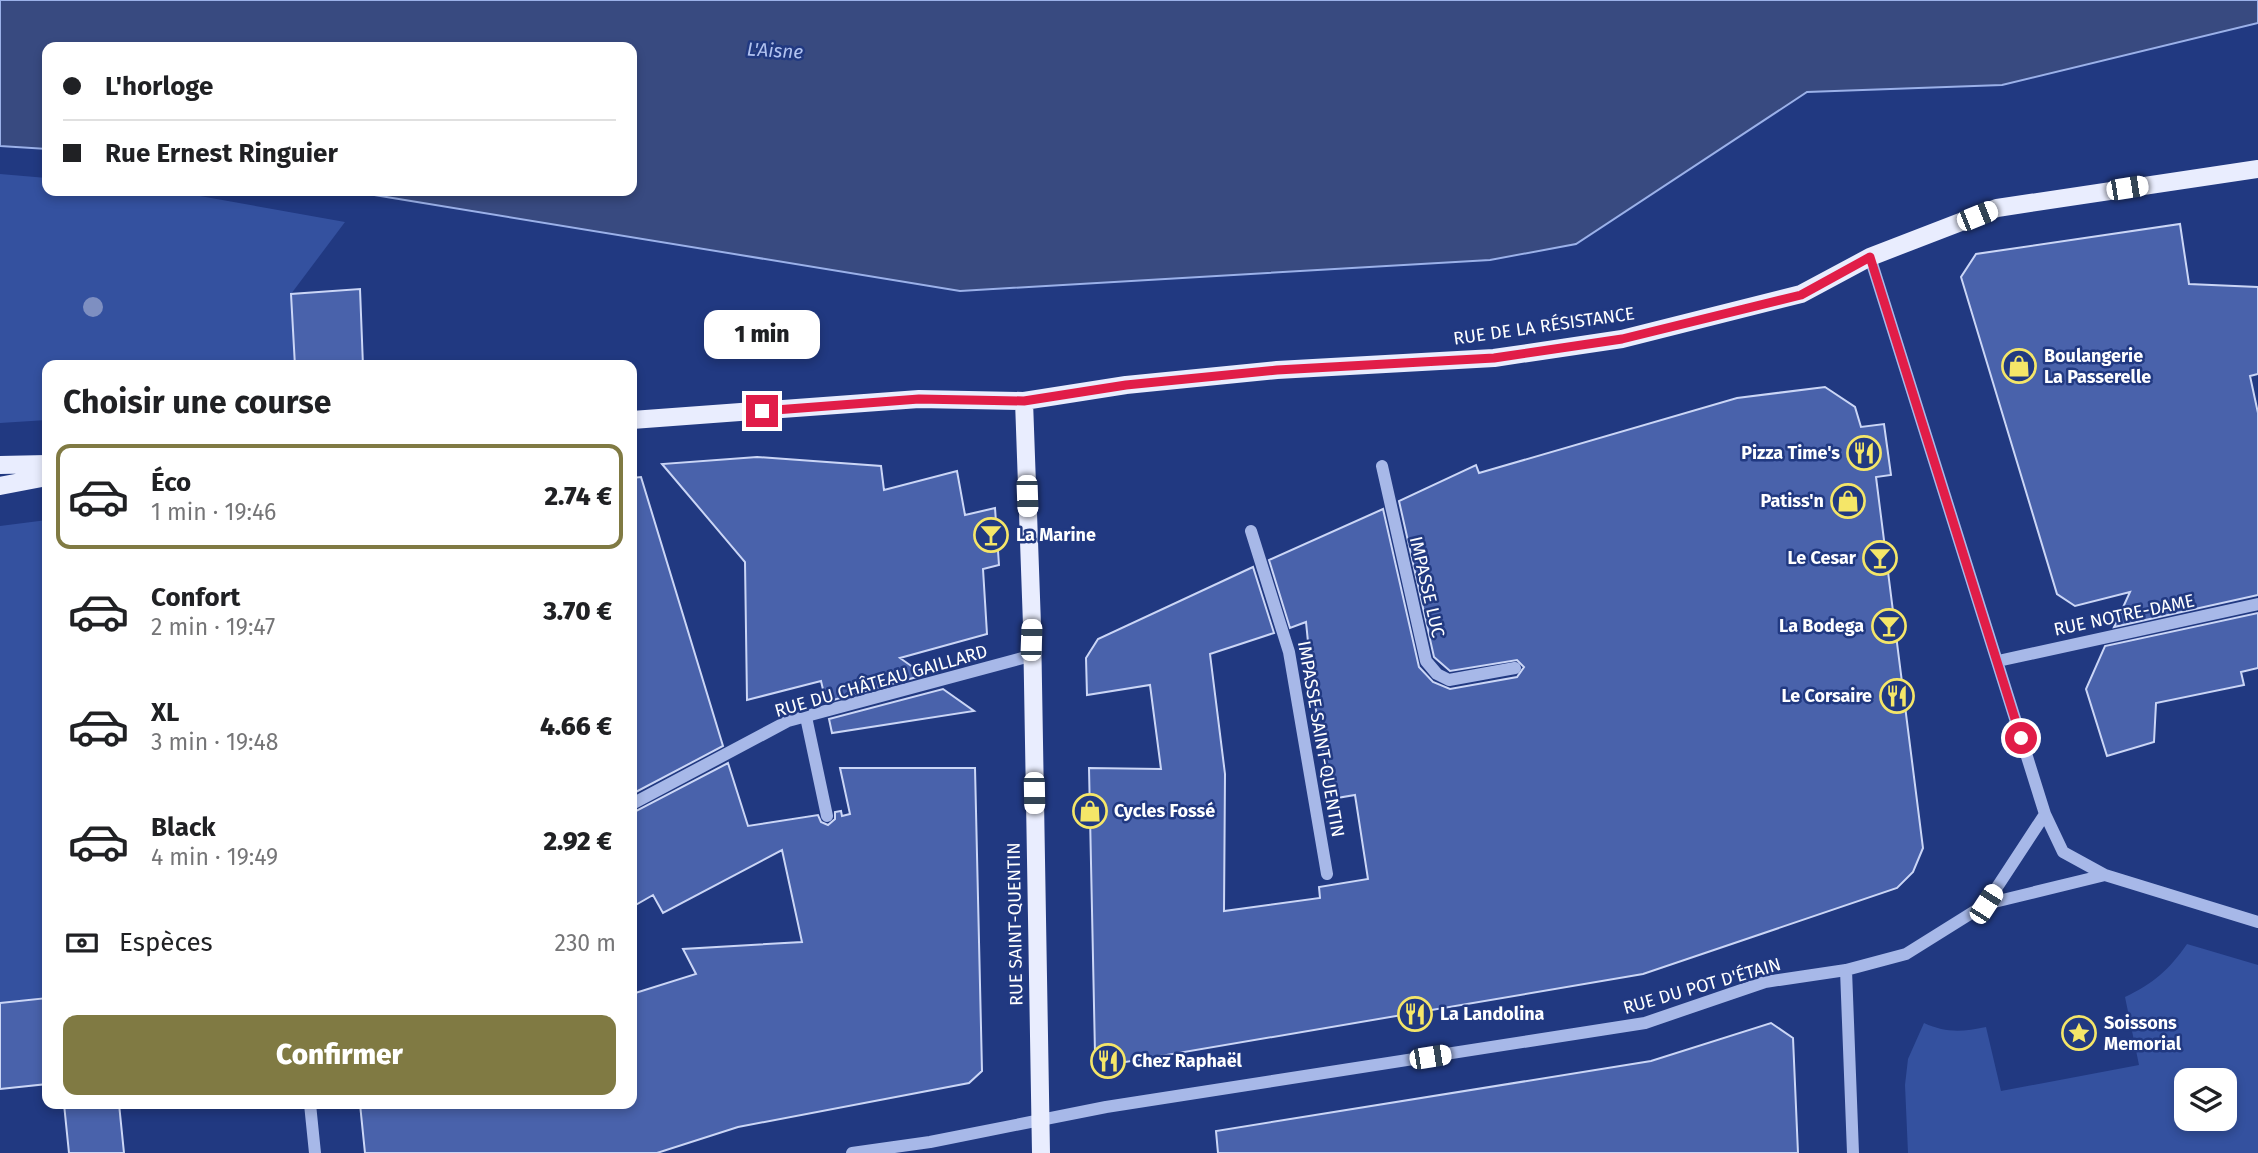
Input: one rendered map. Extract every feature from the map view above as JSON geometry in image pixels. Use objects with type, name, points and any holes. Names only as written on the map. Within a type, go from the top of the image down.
[{"type":"main road","name":"RUE DE LA RÉSISTANCE","points":[[637,420],[919,399],[1024,401],[1126,385],[1277,370],[1494,358],[1622,339],[1801,295],[1870,257],[1997,208],[2258,169]]},
{"type":"main road","name":"RUE SAINT-QUENTIN","points":[[1024,401],[1032,625],[1030,656],[1041,1153]]},
{"type":"main road","points":[[0,465],[42,464]]},
{"type":"main road","points":[[0,486],[42,478]]},
{"type":"street","points":[[1870,257],[2045,814],[2063,852],[2105,875],[2258,922]]},
{"type":"street","name":"IMPASSE LUC","points":[[1382,466],[1426,661],[1449,680],[1515,668]]},
{"type":"street","name":"IMPASSE SAINT-QUENTIN","points":[[1251,531],[1289,652],[1327,874]]},
{"type":"street","name":"RUE NOTRE-DAME","points":[[1998,661],[2258,604]]},
{"type":"street","name":"RUE DU CHÂTEAU GAILLARD","points":[[637,801],[788,721],[1030,656]]},
{"type":"street","points":[[806,717],[827,816]]},
{"type":"street","name":"RUE DU POT D'ÉTAIN","points":[[1986,904],[2045,814]]},
{"type":"street","name":"RUE DU POT D'ÉTAIN","points":[[852,1153],[1041,1122],[1106,1107],[1645,1023],[1765,982],[1846,970],[1906,954],[1986,904],[2105,875]]},
{"type":"street","points":[[1846,970],[1853,1153]]},
{"type":"street","points":[[311,1109],[315,1153]]},
{"type":"shaded area","points":[[0,174],[42,178],[42,196],[200,196],[345,222],[291,294],[295,360],[42,360],[42,420],[0,423]]},
{"type":"shaded area","points":[[42,521],[42,998],[0,1003],[0,526]]},
{"type":"shaded area","points":[[2187,944],[2258,965],[2258,1153],[1908,1153],[1905,1085],[1908,1059],[1924,1023],[1954,1031],[1986,1027],[2001,1091],[2139,1065],[2125,997],[2167,969]]},
{"type":"water","name":"L'Aisne","points":[[0,0],[2258,0],[2258,23],[2002,85],[1807,92],[1576,244],[1490,260],[960,291],[380,196],[637,196],[637,42],[42,42],[42,149],[0,146]]},
{"type":"building","points":[[2180,224],[2189,284],[2258,287],[2258,374],[2250,376],[2258,413],[2258,595],[2114,627],[2130,592],[2075,606],[2057,594],[1961,277],[1976,254]]},
{"type":"building","points":[[360,289],[363,360],[295,360],[291,294]]},
{"type":"building","points":[[1825,387],[1855,407],[1861,427],[1884,424],[1891,475],[1876,477],[1923,848],[1913,872],[1897,888],[1643,974],[1108,1065],[1095,1053],[1089,768],[1161,769],[1150,685],[1087,695],[1086,658],[1098,639],[1253,567],[1274,633],[1210,654],[1225,774],[1224,911],[1320,898],[1319,887],[1368,879],[1355,795],[1331,799],[1313,692],[1306,622],[1290,628],[1269,560],[1383,509],[1419,667],[1433,682],[1450,689],[1517,677],[1524,667],[1517,660],[1450,671],[1434,657],[1399,501],[1476,465],[1479,473],[1737,398]]},
{"type":"building","points":[[757,457],[881,466],[884,490],[957,471],[965,515],[995,508],[999,565],[983,569],[987,634],[900,658],[924,675],[826,702],[821,681],[747,700],[745,562],[662,464]]},
{"type":"building","points":[[637,477],[641,477],[723,746],[637,791]]},
{"type":"building","points":[[2258,613],[2258,668],[2241,672],[2244,685],[2156,703],[2154,742],[2107,756],[2086,689],[2105,646]]},
{"type":"building","points":[[943,689],[974,711],[832,733],[829,719]]},
{"type":"building","points":[[728,763],[748,826],[818,815],[821,822],[828,825],[835,819],[835,812],[841,811],[842,816],[850,814],[840,768],[975,768],[982,1071],[969,1083],[738,1127],[657,1153],[365,1153],[361,1109],[637,1109],[637,992],[696,974],[683,949],[802,942],[782,850],[663,913],[653,895],[637,904],[637,810]]},
{"type":"building","points":[[42,999],[42,1085],[0,1089],[0,1003]]},
{"type":"building","points":[[1771,1023],[1793,1038],[1798,1153],[1218,1153],[1216,1131],[1651,1061]]},
{"type":"building","points":[[65,1109],[120,1109],[124,1153],[69,1153]]},
{"type":"place","name":"Boulangerie La Passerelle","points":[[2019,366]]},
{"type":"place","name":"Pizza Time's","points":[[1864,453]]},
{"type":"place","name":"Patiss'n","points":[[1848,501]]},
{"type":"place","name":"La Marine","points":[[991,535]]},
{"type":"place","name":"Le Cesar","points":[[1880,558]]},
{"type":"place","name":"La Bodega","points":[[1889,626]]},
{"type":"place","name":"Le Corsaire","points":[[1897,696]]},
{"type":"place","name":"Cycles Fossé","points":[[1090,811]]},
{"type":"place","name":"La Landolina","points":[[1415,1014]]},
{"type":"place","name":"Soissons Memorial","points":[[2079,1033]]},
{"type":"place","name":"Chez Raphaël","points":[[1108,1061]]},
{"type":"route","points":[[762,411],[919,399],[1024,401],[1126,385],[1277,370],[1494,358],[1622,339],[1801,295],[1870,257],[2021,738]]}]
